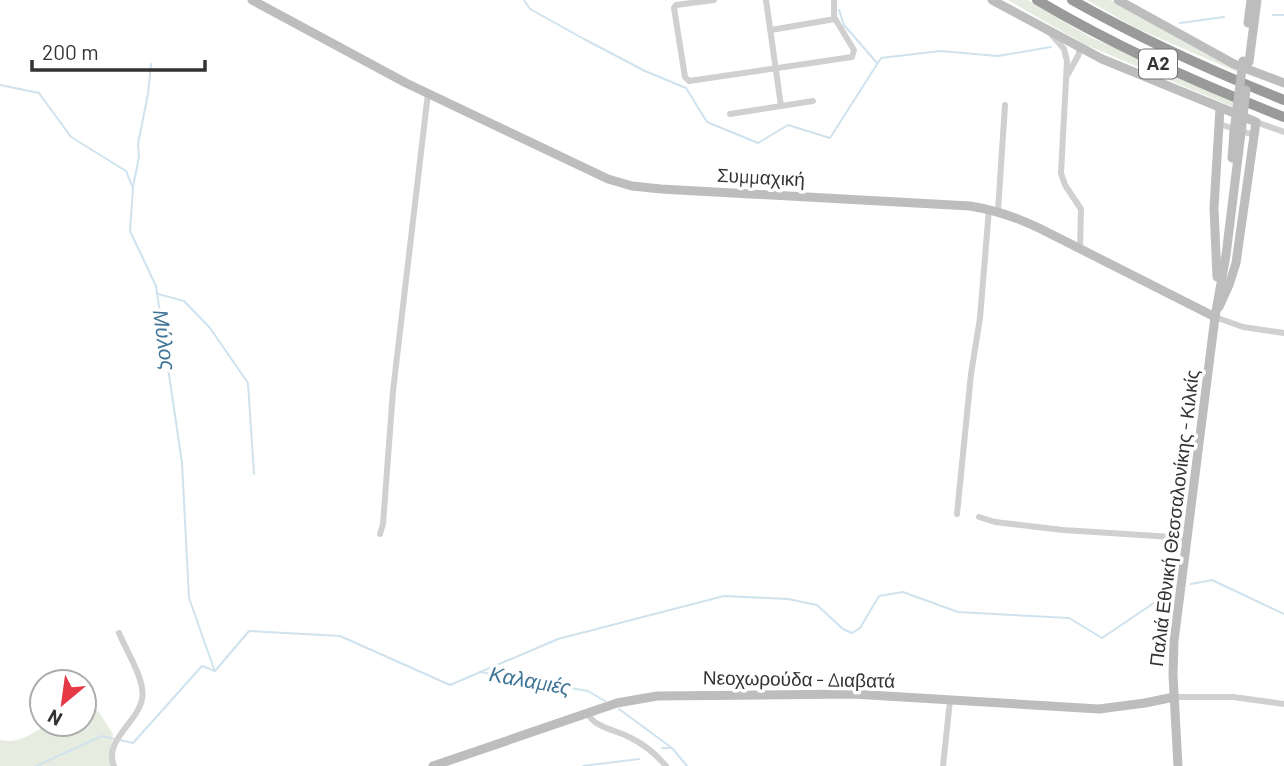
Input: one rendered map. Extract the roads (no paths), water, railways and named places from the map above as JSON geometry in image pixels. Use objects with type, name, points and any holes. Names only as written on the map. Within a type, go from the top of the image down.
[{"type":"highway","name":"Α2","points":[[1037,0],[1101,37],[1153,62],[1284,117]]},
{"type":"highway","name":"Α2","points":[[1072,0],[1153,44],[1284,100]]},
{"type":"street","name":"Συμμαχική","points":[[252,0],[428,93],[608,178],[632,186],[970,206],[993,210],[1039,228],[1215,317],[1243,327],[1284,333]]},
{"type":"street","points":[[714,0],[674,8],[687,80],[852,57],[854,50],[835,19],[834,0]]},
{"type":"street","points":[[766,0],[781,106]]},
{"type":"street","points":[[992,0],[1079,47],[1220,108],[1284,132]]},
{"type":"street","points":[[1118,0],[1227,61],[1284,83]]},
{"type":"street","name":"Παλιά Εθνική Θεσσαλονίκης - Κιλκίς","points":[[1178,766],[1174,642],[1215,317],[1226,255],[1251,0]]},
{"type":"street","name":"Παλιά Εθνική Θεσσαλονίκης - Κιλκίς","points":[[1246,62],[1257,0]]},
{"type":"street","points":[[771,30],[835,19]]},
{"type":"street","points":[[1047,30],[1064,49],[1067,61],[1061,173],[1065,186],[1081,209],[1080,248]]},
{"type":"street","points":[[1067,61],[1079,47]]},
{"type":"street","points":[[1067,76],[1079,54],[1079,47]]},
{"type":"street","points":[[380,534],[393,391],[428,93]]},
{"type":"street","points":[[730,114],[813,101]]},
{"type":"street","points":[[957,514],[971,374],[1005,104]]},
{"type":"street","points":[[1218,295],[1214,208],[1220,108]]},
{"type":"street","points":[[1215,317],[1233,275],[1256,122]]},
{"type":"street","points":[[1219,124],[1254,135]]},
{"type":"street","points":[[979,517],[995,522],[1051,528],[1188,538]]},
{"type":"street","points":[[114,766],[111,754],[143,697],[138,673],[119,633]]},
{"type":"street","name":"Νεοχωρούδα - Διαβατά","points":[[433,766],[631,699],[680,695],[853,694],[1099,709],[1145,704],[1174,697]]},
{"type":"street","points":[[1174,697],[1233,697],[1284,704]]},
{"type":"street","points":[[943,766],[950,700]]},
{"type":"street","points":[[588,714],[597,724],[632,738],[651,750],[666,766]]},
{"type":"waterway","points":[[524,0],[530,9],[584,39],[645,71],[686,88],[707,122],[758,143],[788,125],[830,138],[881,58],[940,51],[998,56],[1051,47]]},
{"type":"waterway","points":[[839,10],[844,25],[877,63]]},
{"type":"waterway","points":[[1273,15],[1284,15]]},
{"type":"waterway","points":[[1180,23],[1224,17]]},
{"type":"waterway","points":[[133,187],[151,64]]},
{"type":"waterway","name":"Μύλος","points":[[0,85],[39,93],[71,137],[126,171],[133,188],[130,231],[156,286],[182,463],[189,598],[214,669]]},
{"type":"waterway","points":[[158,294],[184,301],[210,328],[248,383],[254,474]]},
{"type":"waterway","points":[[1191,584],[1212,580],[1284,614]]},
{"type":"waterway","points":[[119,740],[133,743],[202,666],[215,671],[249,631],[340,636],[450,685],[558,639],[724,596],[788,599],[817,605],[843,629],[852,633],[860,628],[879,596],[903,592],[958,612],[1069,618],[1102,638],[1176,588]]},
{"type":"waterway","name":"Καλαμιές","points":[[480,672],[588,691],[605,701]]},
{"type":"waterway","name":"Καλαμιές","points":[[619,709],[672,748],[687,766]]},
{"type":"waterway","points":[[36,766],[102,736],[114,739]]},
{"type":"waterway","name":"Καλαμιές","points":[[662,748],[671,748]]},
{"type":"waterway","points":[[583,766],[639,759]]}]
